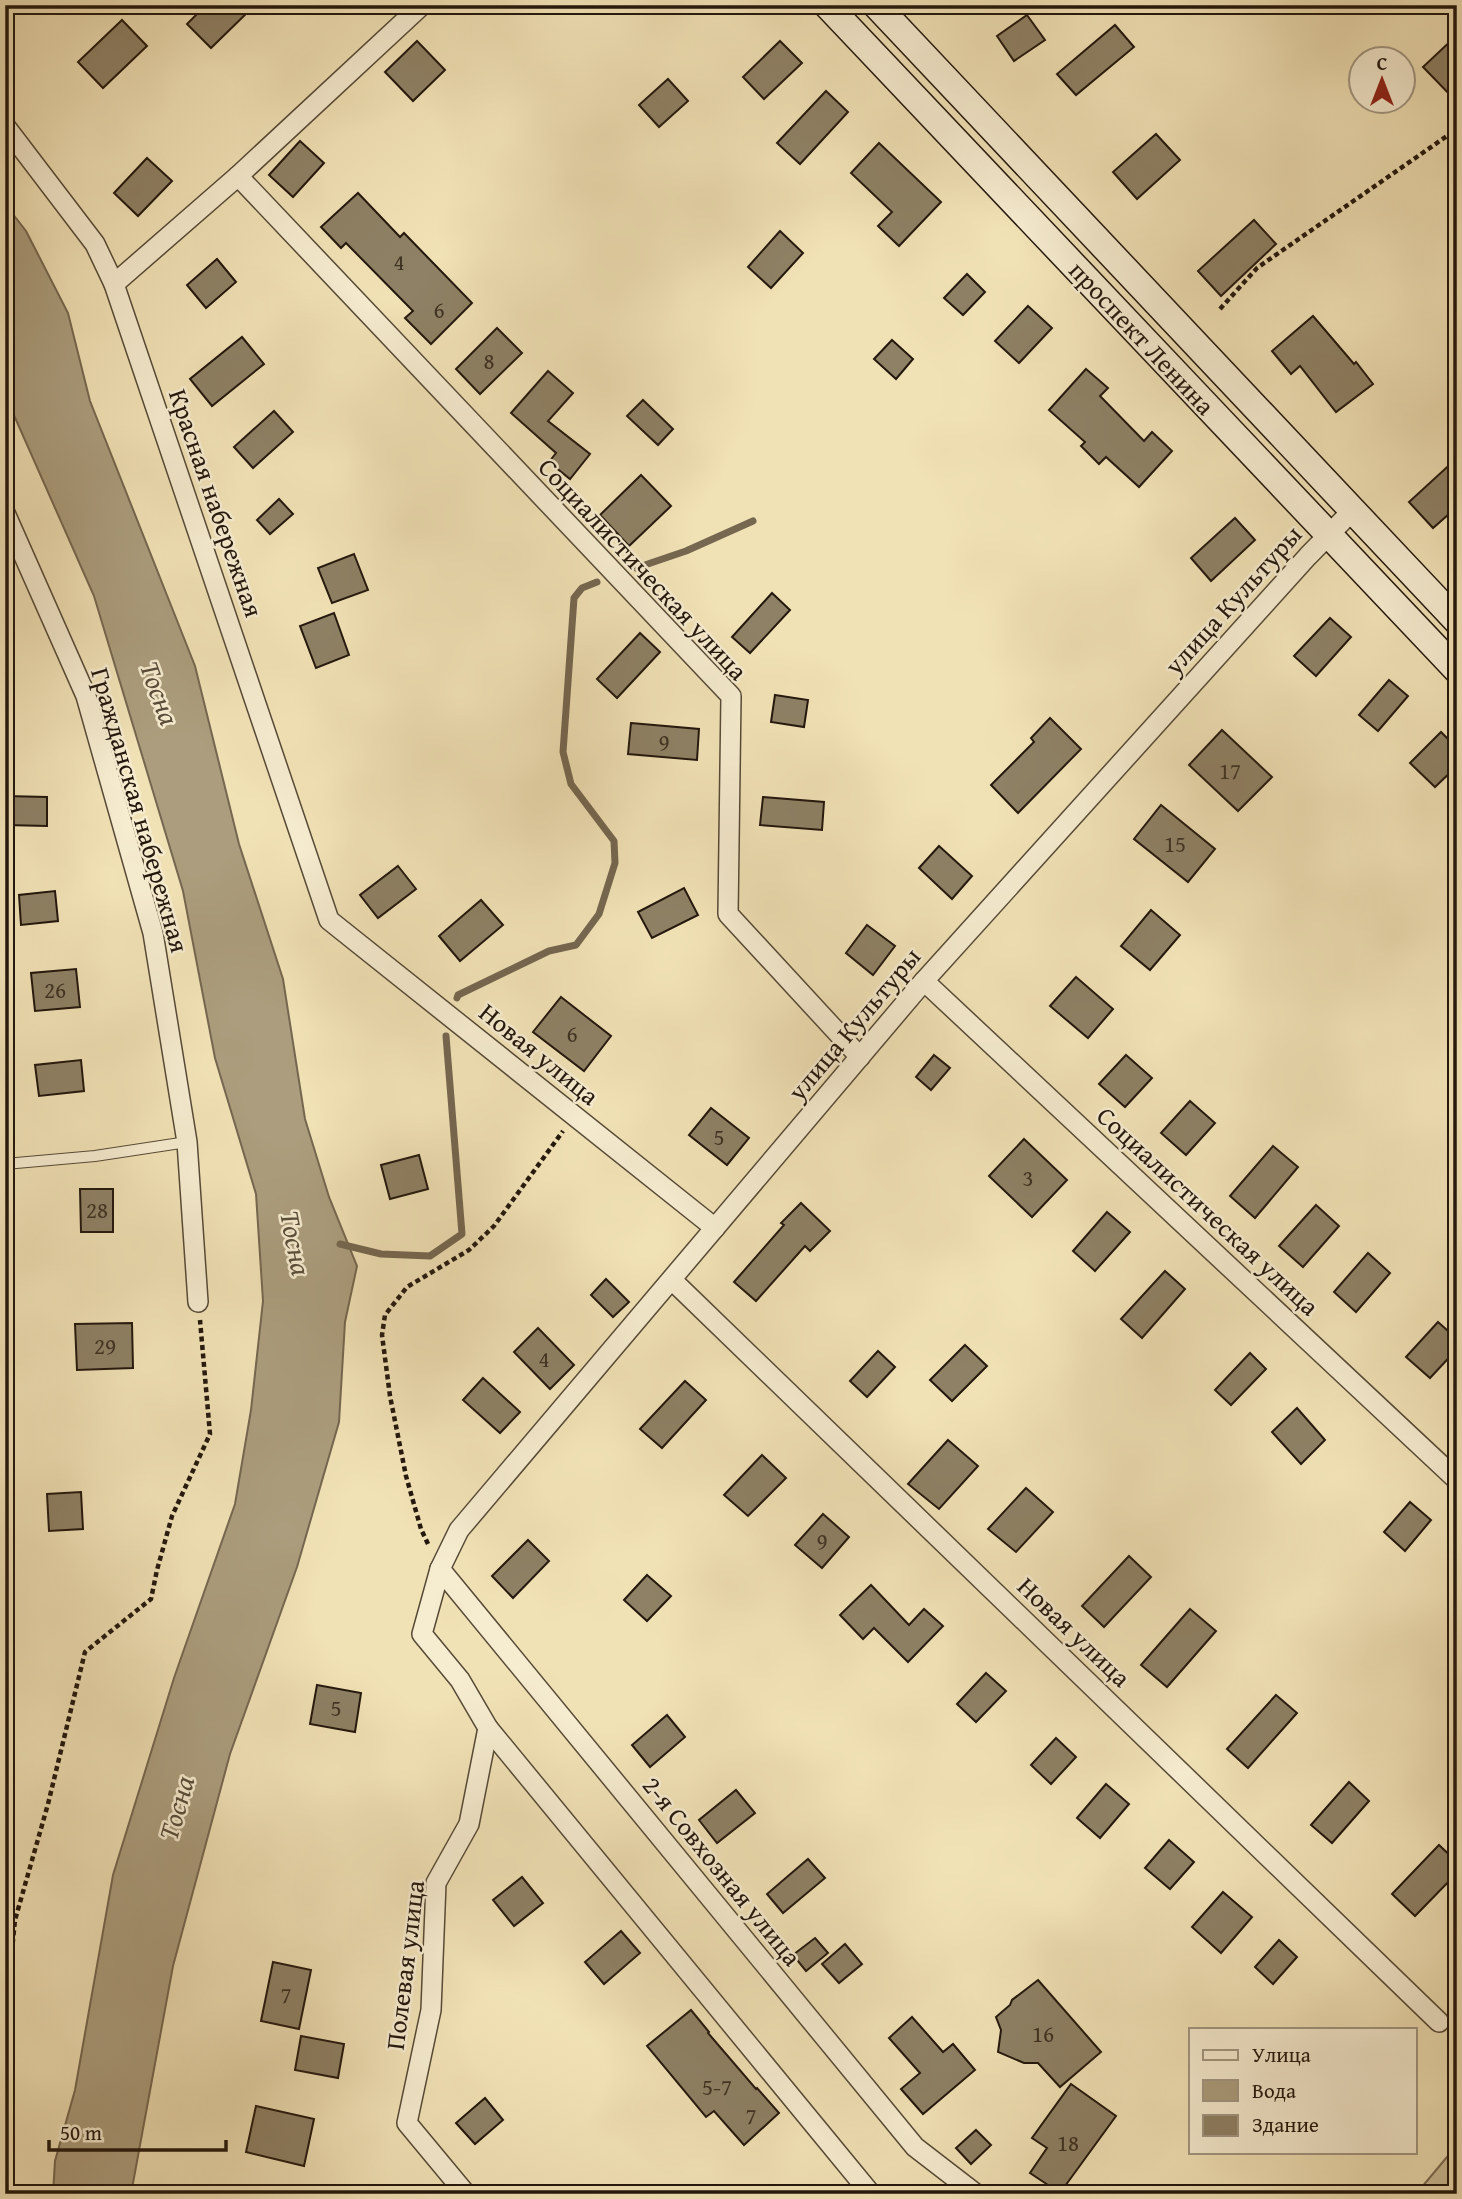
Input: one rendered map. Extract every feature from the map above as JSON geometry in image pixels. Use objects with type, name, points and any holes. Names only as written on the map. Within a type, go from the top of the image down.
[{"type":"main road","name":"проспект Ленина","points":[[827,5],[1457,670]]},
{"type":"main road","name":"проспект Ленина","points":[[876,5],[1457,621]]},
{"type":"street","points":[[114,284],[238,176],[422,5]]},
{"type":"street","name":"Красная набережная","points":[[5,126],[95,244],[114,284],[330,920]]},
{"type":"street","name":"Социалистическая улица","points":[[238,176],[731,696],[728,914],[860,1057]]},
{"type":"street","name":"улица Культуры","points":[[488,1728],[460,1679],[422,1634],[440,1569],[459,1530],[924,981],[1328,534],[1353,510]]},
{"type":"street","name":"Гражданская набережная","points":[[5,513],[86,696],[152,933],[187,1142],[198,1302]]},
{"type":"street","name":"Новая улица","points":[[330,920],[715,1228]]},
{"type":"street","name":"Социалистическая улица","points":[[924,981],[1457,1480]]},
{"type":"street","name":"Новая улица","points":[[672,1280],[1439,2022]]},
{"type":"street","name":"2-я Совхозная улица","points":[[440,1569],[915,2147],[976,2194]]},
{"type":"street","points":[[488,1728],[871,2194]]},
{"type":"street","name":"Полевая улица","points":[[466,2194],[407,2123],[430,2010],[436,1883],[469,1824],[488,1728]]},
{"type":"lane","points":[[5,1164],[95,1156],[187,1142]]},
{"type":"path","points":[[1220,309],[1257,268],[1457,128]]},
{"type":"path","points":[[440,1569],[421,1529],[406,1476],[390,1396],[382,1335],[385,1315],[407,1287],[469,1250],[494,1226],[574,1116]]},
{"type":"path","points":[[5,1994],[9,1981],[15,1920],[48,1804],[85,1652],[151,1599],[156,1570],[172,1516],[210,1434],[198,1302]]},
{"type":"shaded area","points":[[1457,2145],[1457,2194],[1416,2194]]},
{"type":"water","name":"Тосна","points":[[5,204],[26,231],[68,313],[90,401],[195,666],[239,844],[283,979],[305,1119],[329,1197],[357,1266],[345,1322],[339,1422],[297,1567],[230,1754],[173,1966],[131,2194],[53,2194],[55,2161],[75,2090],[113,1875],[174,1678],[235,1504],[251,1410],[263,1301],[256,1194],[215,1058],[183,891],[94,596],[5,395]]},
{"type":"building","points":[[206,5],[255,5],[211,48],[187,24]]},
{"type":"building","points":[[1027,15],[1045,40],[1014,61],[997,36]]},
{"type":"building","points":[[122,20],[147,46],[103,88],[78,62]]},
{"type":"building","points":[[1115,25],[1134,47],[1076,95],[1057,74]]},
{"type":"building","points":[[1457,35],[1457,102],[1423,67]]},
{"type":"building","points":[[417,41],[445,70],[413,101],[385,72]]},
{"type":"building","points":[[780,41],[802,63],[764,99],[743,77]]},
{"type":"building","points":[[668,79],[688,101],[659,127],[639,105]]},
{"type":"building","points":[[826,91],[848,112],[800,164],[777,143]]},
{"type":"building","points":[[1156,134],[1180,160],[1137,199],[1113,172]]},
{"type":"building","points":[[300,141],[324,163],[293,197],[269,175]]},
{"type":"building","points":[[879,143],[941,202],[899,246],[878,226],[892,212],[851,173]]},
{"type":"building","points":[[147,158],[172,181],[138,216],[114,193]]},
{"type":"building","points":[[358,193],[400,237],[404,233],[472,303],[431,344],[405,318],[413,311],[346,243],[341,248],[321,227]]},
{"type":"building","points":[[1254,220],[1276,244],[1221,296],[1198,271]]},
{"type":"building","points":[[780,231],[803,253],[771,288],[748,267]]},
{"type":"building","points":[[217,259],[236,282],[206,308],[187,285]]},
{"type":"building","points":[[967,274],[985,292],[963,315],[944,298]]},
{"type":"building","points":[[1028,306],[1052,328],[1019,363],[995,341]]},
{"type":"building","points":[[1313,316],[1373,384],[1336,412],[1300,366],[1291,374],[1272,351]]},
{"type":"building","points":[[497,328],[522,353],[480,394],[456,369]]},
{"type":"building","points":[[242,337],[264,364],[212,406],[190,379]]},
{"type":"building","points":[[892,340],[913,359],[896,379],[874,359]]},
{"type":"building","points":[[1086,369],[1108,388],[1100,396],[1144,441],[1152,432],[1172,451],[1139,487],[1106,457],[1099,464],[1081,446],[1085,442],[1049,410]]},
{"type":"building","points":[[548,371],[573,393],[548,421],[590,454],[570,479],[549,462],[556,453],[511,413]]},
{"type":"building","points":[[643,400],[673,429],[658,445],[627,416]]},
{"type":"building","points":[[274,411],[293,432],[253,468],[234,447]]},
{"type":"building","points":[[1457,458],[1457,507],[1433,528],[1409,502]]},
{"type":"building","points":[[641,475],[671,506],[629,546],[600,515]]},
{"type":"building","points":[[279,499],[293,514],[270,534],[257,520]]},
{"type":"building","points":[[1235,518],[1255,540],[1211,581],[1191,558]]},
{"type":"building","points":[[354,554],[368,590],[332,603],[318,568]]},
{"type":"building","points":[[772,593],[790,610],[750,653],[732,637]]},
{"type":"building","points":[[334,613],[349,655],[316,668],[300,626]]},
{"type":"building","points":[[1330,618],[1351,637],[1316,676],[1294,656]]},
{"type":"building","points":[[640,633],[660,652],[617,698],[597,679]]},
{"type":"building","points":[[1389,680],[1408,696],[1378,731],[1359,715]]},
{"type":"building","points":[[775,695],[808,700],[804,727],[771,722]]},
{"type":"building","points":[[1050,718],[1081,749],[1018,813],[991,785],[1034,742],[1031,738]]},
{"type":"building","points":[[631,723],[699,729],[697,760],[628,754]]},
{"type":"building","points":[[1222,730],[1272,777],[1238,811],[1189,765]]},
{"type":"building","points":[[1441,732],[1457,748],[1457,766],[1435,787],[1410,763]]},
{"type":"building","points":[[5,796],[47,797],[47,826],[5,825]]},
{"type":"building","points":[[763,797],[824,802],[822,830],[760,825]]},
{"type":"building","points":[[1161,805],[1215,849],[1188,882],[1134,839]]},
{"type":"building","points":[[939,846],[972,876],[952,899],[919,868]]},
{"type":"building","points":[[398,866],[416,889],[378,918],[360,895]]},
{"type":"building","points":[[684,888],[698,915],[652,938],[638,912]]},
{"type":"building","points":[[55,891],[58,921],[21,925],[19,895]]},
{"type":"building","points":[[481,900],[503,925],[460,961],[439,936]]},
{"type":"building","points":[[1151,910],[1180,935],[1150,970],[1121,946]]},
{"type":"building","points":[[867,925],[895,946],[873,975],[846,953]]},
{"type":"building","points":[[76,969],[80,1007],[35,1011],[31,973]]},
{"type":"building","points":[[1076,977],[1113,1009],[1088,1038],[1050,1006]]},
{"type":"building","points":[[561,997],[611,1036],[584,1071],[533,1032]]},
{"type":"building","points":[[934,1055],[950,1068],[931,1090],[916,1077]]},
{"type":"building","points":[[1126,1055],[1152,1078],[1125,1107],[1099,1084]]},
{"type":"building","points":[[81,1060],[84,1091],[39,1096],[35,1065]]},
{"type":"building","points":[[1190,1101],[1215,1123],[1186,1155],[1161,1133]]},
{"type":"building","points":[[711,1108],[749,1138],[727,1165],[689,1135]]},
{"type":"building","points":[[1024,1139],[1067,1180],[1032,1217],[989,1176]]},
{"type":"building","points":[[1273,1146],[1298,1167],[1255,1218],[1230,1196]]},
{"type":"building","points":[[419,1155],[428,1189],[390,1199],[381,1165]]},
{"type":"building","points":[[80,1189],[113,1189],[113,1232],[81,1232]]},
{"type":"building","points":[[801,1203],[830,1231],[810,1251],[805,1246],[756,1301],[734,1282],[784,1225],[781,1223]]},
{"type":"building","points":[[1316,1205],[1339,1226],[1303,1267],[1279,1246]]},
{"type":"building","points":[[1107,1212],[1130,1232],[1095,1271],[1073,1251]]},
{"type":"building","points":[[1368,1253],[1390,1273],[1356,1312],[1334,1292]]},
{"type":"building","points":[[1165,1271],[1185,1289],[1142,1338],[1121,1319]]},
{"type":"building","points":[[606,1279],[629,1302],[613,1317],[591,1295]]},
{"type":"building","points":[[1438,1322],[1457,1339],[1457,1349],[1430,1378],[1406,1357]]},
{"type":"building","points":[[132,1323],[133,1368],[77,1370],[75,1324]]},
{"type":"building","points":[[538,1328],[574,1365],[550,1389],[514,1352]]},
{"type":"building","points":[[965,1345],[987,1366],[952,1401],[930,1380]]},
{"type":"building","points":[[878,1351],[895,1367],[867,1397],[850,1381]]},
{"type":"building","points":[[1250,1353],[1266,1369],[1231,1405],[1215,1390]]},
{"type":"building","points":[[483,1378],[520,1412],[500,1433],[463,1400]]},
{"type":"building","points":[[685,1381],[706,1400],[662,1448],[640,1429]]},
{"type":"building","points":[[1297,1408],[1325,1440],[1301,1464],[1272,1432]]},
{"type":"building","points":[[948,1440],[978,1466],[939,1509],[908,1484]]},
{"type":"building","points":[[762,1455],[786,1478],[748,1516],[724,1495]]},
{"type":"building","points":[[1026,1488],[1053,1512],[1016,1552],[988,1529]]},
{"type":"building","points":[[81,1492],[83,1529],[49,1531],[47,1494]]},
{"type":"building","points":[[1410,1502],[1431,1520],[1405,1551],[1384,1532]]},
{"type":"building","points":[[823,1514],[849,1537],[822,1568],[795,1545]]},
{"type":"building","points":[[528,1540],[549,1561],[513,1598],[492,1576]]},
{"type":"building","points":[[1129,1556],[1151,1577],[1104,1627],[1082,1606]]},
{"type":"building","points":[[647,1575],[671,1596],[647,1621],[624,1600]]},
{"type":"building","points":[[871,1585],[909,1625],[924,1609],[943,1626],[908,1662],[874,1628],[863,1639],[840,1615]]},
{"type":"building","points":[[1190,1609],[1216,1631],[1167,1687],[1141,1665]]},
{"type":"building","points":[[986,1673],[1006,1691],[976,1722],[957,1704]]},
{"type":"building","points":[[317,1685],[361,1693],[355,1732],[310,1724]]},
{"type":"building","points":[[1276,1695],[1297,1713],[1248,1768],[1227,1749]]},
{"type":"building","points":[[667,1715],[685,1737],[650,1767],[632,1745]]},
{"type":"building","points":[[1056,1738],[1076,1757],[1051,1784],[1031,1765]]},
{"type":"building","points":[[1349,1782],[1369,1801],[1332,1843],[1311,1825]]},
{"type":"building","points":[[1106,1784],[1129,1804],[1100,1838],[1077,1818]]},
{"type":"building","points":[[736,1790],[755,1813],[717,1843],[699,1820]]},
{"type":"building","points":[[1169,1840],[1194,1862],[1170,1889],[1145,1868]]},
{"type":"building","points":[[1439,1845],[1457,1862],[1457,1873],[1415,1916],[1392,1894]]},
{"type":"building","points":[[808,1859],[825,1878],[783,1913],[767,1894]]},
{"type":"building","points":[[522,1877],[543,1903],[514,1926],[493,1900]]},
{"type":"building","points":[[1223,1892],[1252,1917],[1221,1953],[1192,1927]]},
{"type":"building","points":[[621,1931],[640,1953],[604,1984],[585,1962]]},
{"type":"building","points":[[815,1938],[828,1953],[806,1971],[793,1955]]},
{"type":"building","points":[[1279,1940],[1297,1957],[1273,1984],[1255,1967]]},
{"type":"building","points":[[845,1944],[862,1964],[839,1983],[822,1964]]},
{"type":"building","points":[[273,1962],[311,1970],[299,2029],[261,2021]]},
{"type":"building","points":[[1038,1980],[1101,2052],[1060,2087],[1038,2063],[1024,2063],[998,2052],[1001,2030],[996,2017],[1012,2000]]},
{"type":"building","points":[[691,2010],[779,2113],[744,2145],[714,2111],[706,2117],[647,2046]]},
{"type":"building","points":[[912,2017],[943,2052],[953,2044],[975,2070],[923,2114],[901,2089],[920,2073],[889,2038]]},
{"type":"building","points":[[301,2036],[344,2044],[338,2078],[295,2070]]},
{"type":"building","points":[[1071,2084],[1116,2116],[1060,2193],[1030,2173],[1047,2148],[1032,2138]]},
{"type":"building","points":[[485,2098],[503,2120],[475,2144],[456,2123]]},
{"type":"building","points":[[256,2106],[314,2119],[304,2166],[246,2152]]},
{"type":"building","points":[[976,2130],[991,2145],[971,2164],[956,2148]]},
{"type":"waterway","points":[[636,568],[686,551],[753,521]]},
{"type":"waterway","points":[[457,998],[458,995],[549,951],[576,945],[599,914],[615,863],[614,841],[571,784],[563,752],[574,598],[582,588],[597,582]]},
{"type":"waterway","points":[[340,1244],[381,1254],[430,1256],[462,1234],[446,1036]]}]
